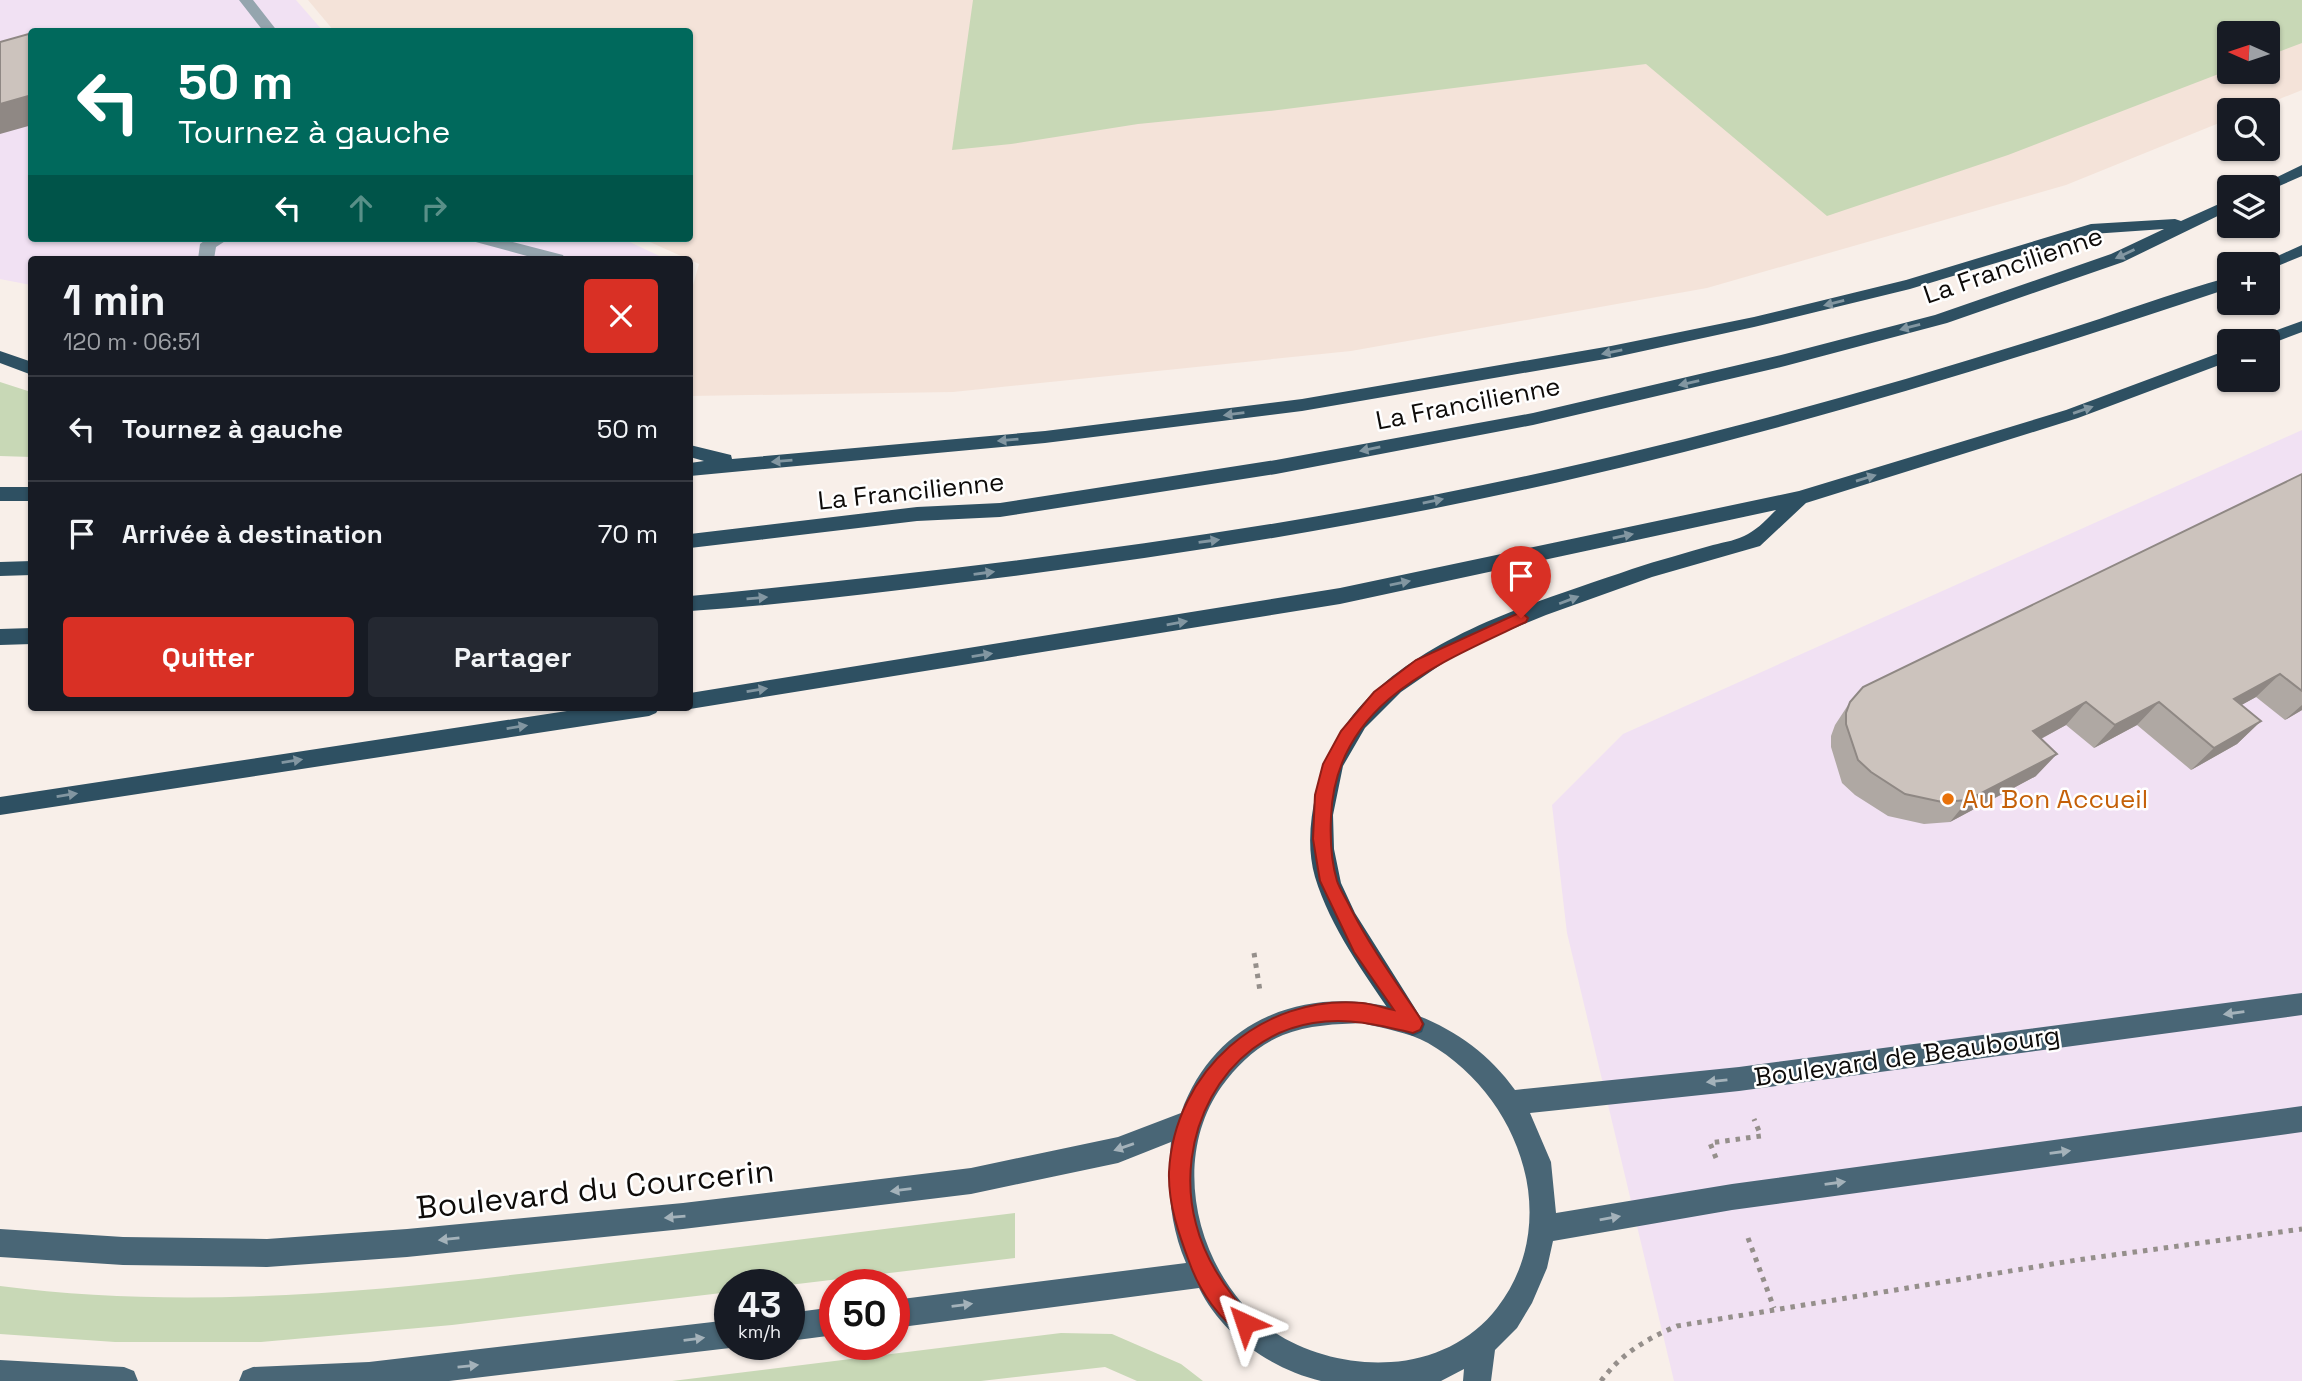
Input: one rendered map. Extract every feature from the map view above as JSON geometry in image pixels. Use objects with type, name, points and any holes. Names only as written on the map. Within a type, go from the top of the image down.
[{"type":"highway","points":[[2280,180],[2302,170]]},
{"type":"highway","name":"La Francilienne","points":[[693,541],[917,514],[1000,510],[1276,467],[1532,419],[1785,360],[1941,319],[2118,258],[2217,210]]},
{"type":"highway","points":[[693,468],[1045,437],[1302,405],[1611,352],[1754,322],[1910,284],[2091,229],[2186,224]]},
{"type":"highway","points":[[2280,260],[2302,250]]},
{"type":"highway","points":[[693,604],[916,582],[1292,529],[1567,474],[1825,408],[1978,365],[2217,286]]},
{"type":"highway","points":[[2280,335],[2302,326]]},
{"type":"highway","points":[[0,358],[28,368]]},
{"type":"highway","points":[[693,701],[1340,596],[1800,498],[2072,414],[2217,360]]},
{"type":"highway","points":[[693,452],[739,465]]},
{"type":"highway","points":[[0,494],[28,494]]},
{"type":"highway","points":[[1413,1024],[1361,946],[1328,881],[1321,839],[1323,795],[1331,764],[1347,736],[1380,697],[1422,665],[1497,627],[1636,575],[1754,540],[1800,498]]},
{"type":"highway","points":[[0,569],[28,568]]},
{"type":"highway","points":[[0,637],[28,636]]},
{"type":"highway","points":[[0,806],[623,711]]},
{"type":"main road","name":"Boulevard de Beaubourg","points":[[1510,1103],[1739,1079],[2302,1004]]},
{"type":"main road","points":[[1350,1012],[1362,1012],[1413,1024],[1450,1043],[1483,1069],[1510,1103],[1531,1142],[1542,1185],[1543,1229],[1533,1272],[1513,1310],[1482,1343],[1426,1372],[1362,1377],[1300,1371],[1237,1316],[1204,1274],[1185,1223],[1179,1172],[1188,1123],[1206,1085],[1233,1054],[1266,1030],[1312,1014],[1350,1012]]},
{"type":"main road","points":[[1543,1229],[1732,1197],[2302,1119]]},
{"type":"main road","name":"Boulevard du Courcerin","points":[[0,1243],[122,1251],[267,1253],[407,1244],[683,1216],[971,1181],[1118,1150],[1188,1123]]},
{"type":"main road","points":[[910,1312],[1204,1274]]},
{"type":"main road","points":[[253,1381],[369,1376],[714,1336]]},
{"type":"main road","points":[[1477,1381],[1482,1343]]},
{"type":"main road","points":[[0,1374],[124,1381]]},
{"type":"street","points":[[246,0],[269,28]]},
{"type":"street","points":[[493,242],[547,256]]},
{"type":"path","points":[[1601,1381],[1613,1363],[1642,1340],[1677,1325],[2063,1262],[2302,1229]]},
{"type":"shaded area","points":[[0,0],[296,0],[320,28],[28,28],[28,242],[630,242],[660,256],[28,256],[28,284],[0,279]]},
{"type":"shaded area","points":[[308,0],[2302,0],[2302,90],[2280,99],[2217,98],[2217,124],[2066,185],[1707,288],[1351,351],[953,392],[693,396],[693,285],[699,264],[693,261],[693,256],[681,256],[650,242],[693,242],[693,28],[331,28]]},
{"type":"shaded area","points":[[2302,430],[2302,1381],[1674,1381],[1567,933],[1552,805],[1623,734]]},
{"type":"green space","points":[[973,0],[2302,0],[2302,43],[2280,51],[2280,21],[2217,21],[2217,75],[2008,155],[1827,216],[1646,64],[1269,111],[1138,124],[1011,144],[952,150]]},
{"type":"green space","points":[[0,382],[28,391],[28,457],[0,456]]},
{"type":"green space","points":[[1015,1213],[1015,1258],[910,1271],[819,1269],[819,1281],[805,1283],[805,1269],[714,1269],[714,1294],[452,1325],[261,1342],[115,1342],[0,1334],[0,1286],[75,1294],[225,1297],[376,1289]]},
{"type":"green space","points":[[1061,1333],[1112,1334],[1181,1364],[1203,1381],[1137,1381],[1105,1367],[981,1381],[672,1381],[842,1360],[910,1360],[910,1352]]},
{"type":"building","points":[[28,34],[28,96],[0,104],[0,42]]},
{"type":"building","points":[[2302,474],[2302,691],[2280,674],[2234,699],[2261,721],[2214,748],[2159,702],[2115,725],[2086,702],[2033,731],[2057,754],[1968,800],[1942,802],[1905,794],[1871,772],[1858,760],[1846,724],[1846,713],[1850,702],[1863,687]]},
{"type":"place","name":"Au Bon Accueil","points":[[1948,799]]},
{"type":"route","points":[[1245,1323],[1229,1308],[1204,1274],[1185,1223],[1179,1172],[1188,1123],[1206,1085],[1233,1054],[1266,1030],[1312,1014],[1362,1012],[1413,1024],[1361,946],[1328,881],[1321,839],[1323,795],[1327,779],[1331,764],[1347,736],[1380,697],[1422,665],[1497,627],[1521,618]]}]
